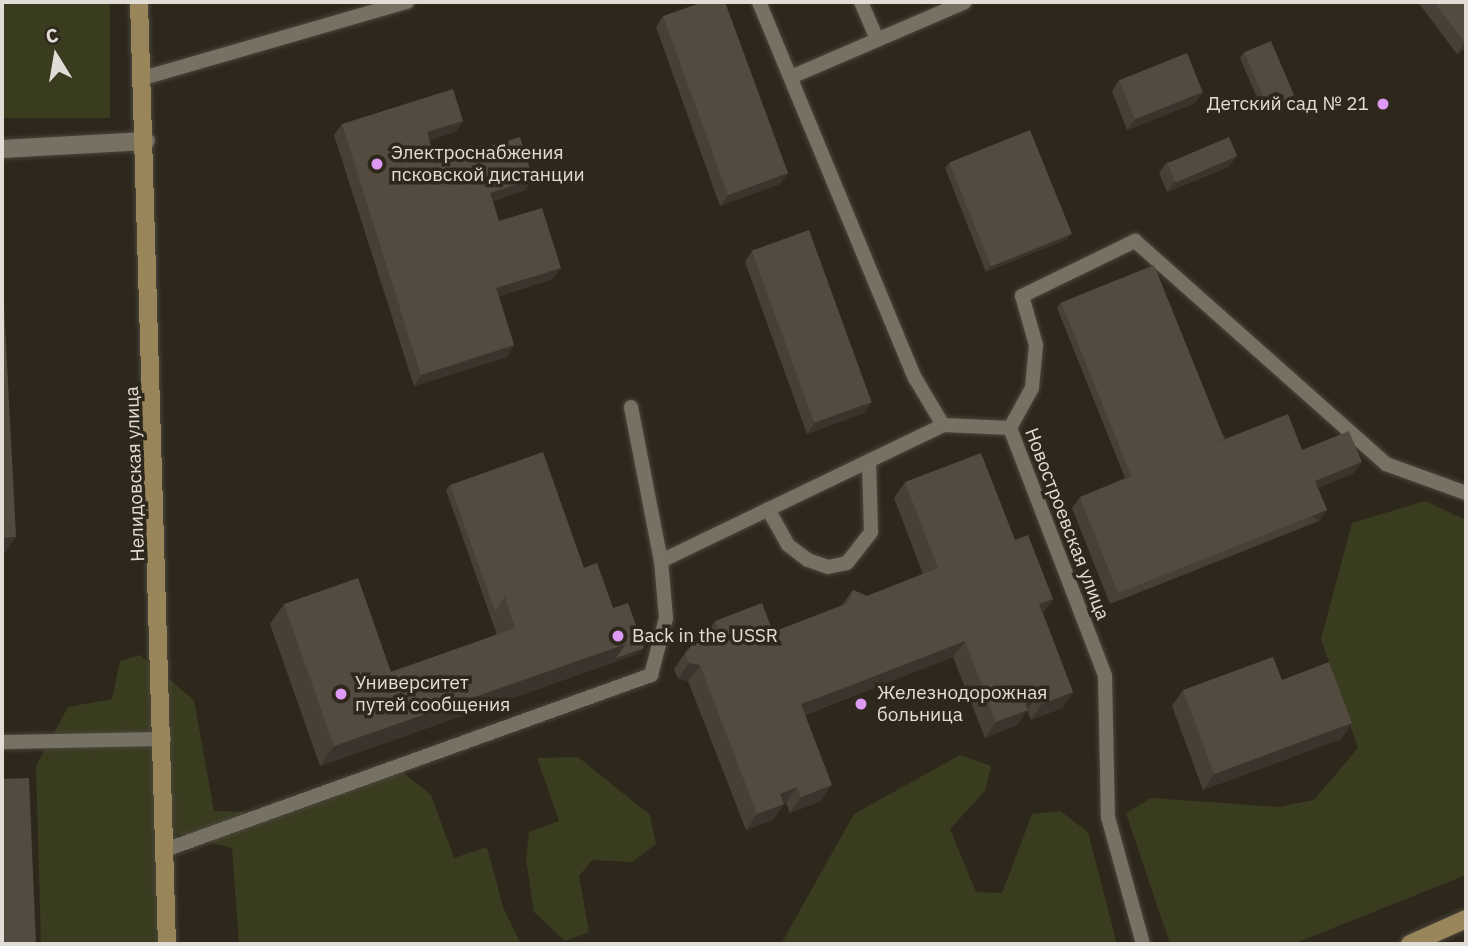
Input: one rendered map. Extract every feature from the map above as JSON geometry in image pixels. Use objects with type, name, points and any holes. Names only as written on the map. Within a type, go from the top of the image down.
[{"type":"street","name":"Нелидовская улица","points":[[139,2],[146,141],[164,739],[167,944]]},
{"type":"street","points":[[2,149],[146,141]]},
{"type":"street","points":[[1410,944],[1466,919]]},
{"type":"lane","points":[[143,78],[407,2]]},
{"type":"lane","points":[[661,561],[943,425],[915,378],[759,2]]},
{"type":"lane","points":[[862,2],[877,39]]},
{"type":"lane","points":[[791,77],[965,2]]},
{"type":"lane","points":[[1010,428],[1032,388],[1035,356],[1022,296],[1135,241],[1386,464],[1466,494]]},
{"type":"lane","points":[[165,850],[651,674],[666,618],[661,561],[631,407]]},
{"type":"lane","name":"Новостроевская улица","points":[[943,425],[1010,428],[1105,676],[1108,817],[1143,944]]},
{"type":"lane","points":[[768,509],[788,545],[808,559],[828,567],[847,563],[871,532],[869,461]]},
{"type":"lane","points":[[2,742],[164,739]]},
{"type":"green space","points":[[2,2],[110,2],[110,118],[2,118]]},
{"type":"green space","points":[[1425,501],[1466,520],[1466,875],[1293,944],[1170,944],[1126,813],[1151,798],[1278,807],[1314,800],[1358,748],[1321,639],[1352,523]]},
{"type":"green space","points":[[140,655],[194,700],[214,811],[249,812],[391,763],[431,795],[454,858],[487,847],[503,907],[521,944],[239,944],[232,848],[157,829],[158,944],[41,944],[36,766],[68,707],[112,699],[120,661]]},
{"type":"green space","points":[[960,755],[991,766],[985,791],[950,829],[976,892],[1002,893],[1032,814],[1060,811],[1088,832],[1117,944],[781,944],[854,814]]},
{"type":"green space","points":[[578,757],[650,815],[656,844],[632,862],[592,860],[579,876],[589,932],[565,941],[534,912],[526,859],[529,832],[559,821],[537,758]]},
{"type":"building","points":[[703,2],[725,2],[788,173],[728,195],[663,16]]},
{"type":"building","points":[[1434,2],[1466,2],[1465,43]]},
{"type":"building","points":[[1271,41],[1294,95],[1267,107],[1244,52]]},
{"type":"building","points":[[1187,53],[1203,92],[1135,119],[1119,80]]},
{"type":"building","points":[[453,89],[463,121],[427,132],[436,163],[520,137],[533,179],[490,193],[499,221],[542,208],[561,268],[496,288],[514,345],[421,375],[342,124]]},
{"type":"building","points":[[1030,130],[1072,234],[991,266],[949,163]]},
{"type":"building","points":[[1229,137],[1237,156],[1176,183],[1167,163]]},
{"type":"building","points":[[809,230],[872,402],[814,423],[752,251]]},
{"type":"building","points":[[1154,265],[1224,439],[1132,477],[1061,302]]},
{"type":"building","points":[[2,267],[16,537],[2,538]]},
{"type":"building","points":[[1288,414],[1302,450],[1349,431],[1362,462],[1315,481],[1327,510],[1118,593],[1080,497]]},
{"type":"building","points":[[543,452],[584,568],[505,597],[495,611],[450,485]]},
{"type":"building","points":[[981,453],[1015,540],[1028,535],[1053,599],[1039,604],[1073,692],[1042,704],[1038,694],[1024,699],[1028,710],[996,722],[965,641],[801,704],[832,785],[801,797],[797,787],[780,794],[784,804],[757,814],[700,665],[689,663],[685,653],[692,645],[720,634],[715,621],[762,603],[773,632],[847,604],[853,590],[867,596],[938,568],[905,482]]},
{"type":"building","points":[[597,563],[626,644],[334,746],[284,604],[358,578],[391,672],[515,628],[505,597]]},
{"type":"building","points":[[628,603],[644,648],[616,658],[626,644],[613,608]]},
{"type":"building","points":[[1273,657],[1282,680],[1329,662],[1352,723],[1214,774],[1183,690]]},
{"type":"building","points":[[29,778],[36,944],[2,944],[2,779]]},
{"type":"place","name":"Детский сад № 21","points":[[1383,104]]},
{"type":"place","name":"Электроснабжения псковской дистанции","points":[[377,164]]},
{"type":"place","name":"Back in the USSR","points":[[618,636]]},
{"type":"place","name":"Университет путей сообщения","points":[[341,694]]},
{"type":"place","name":"Железнодорожная больница","points":[[861,704]]}]
